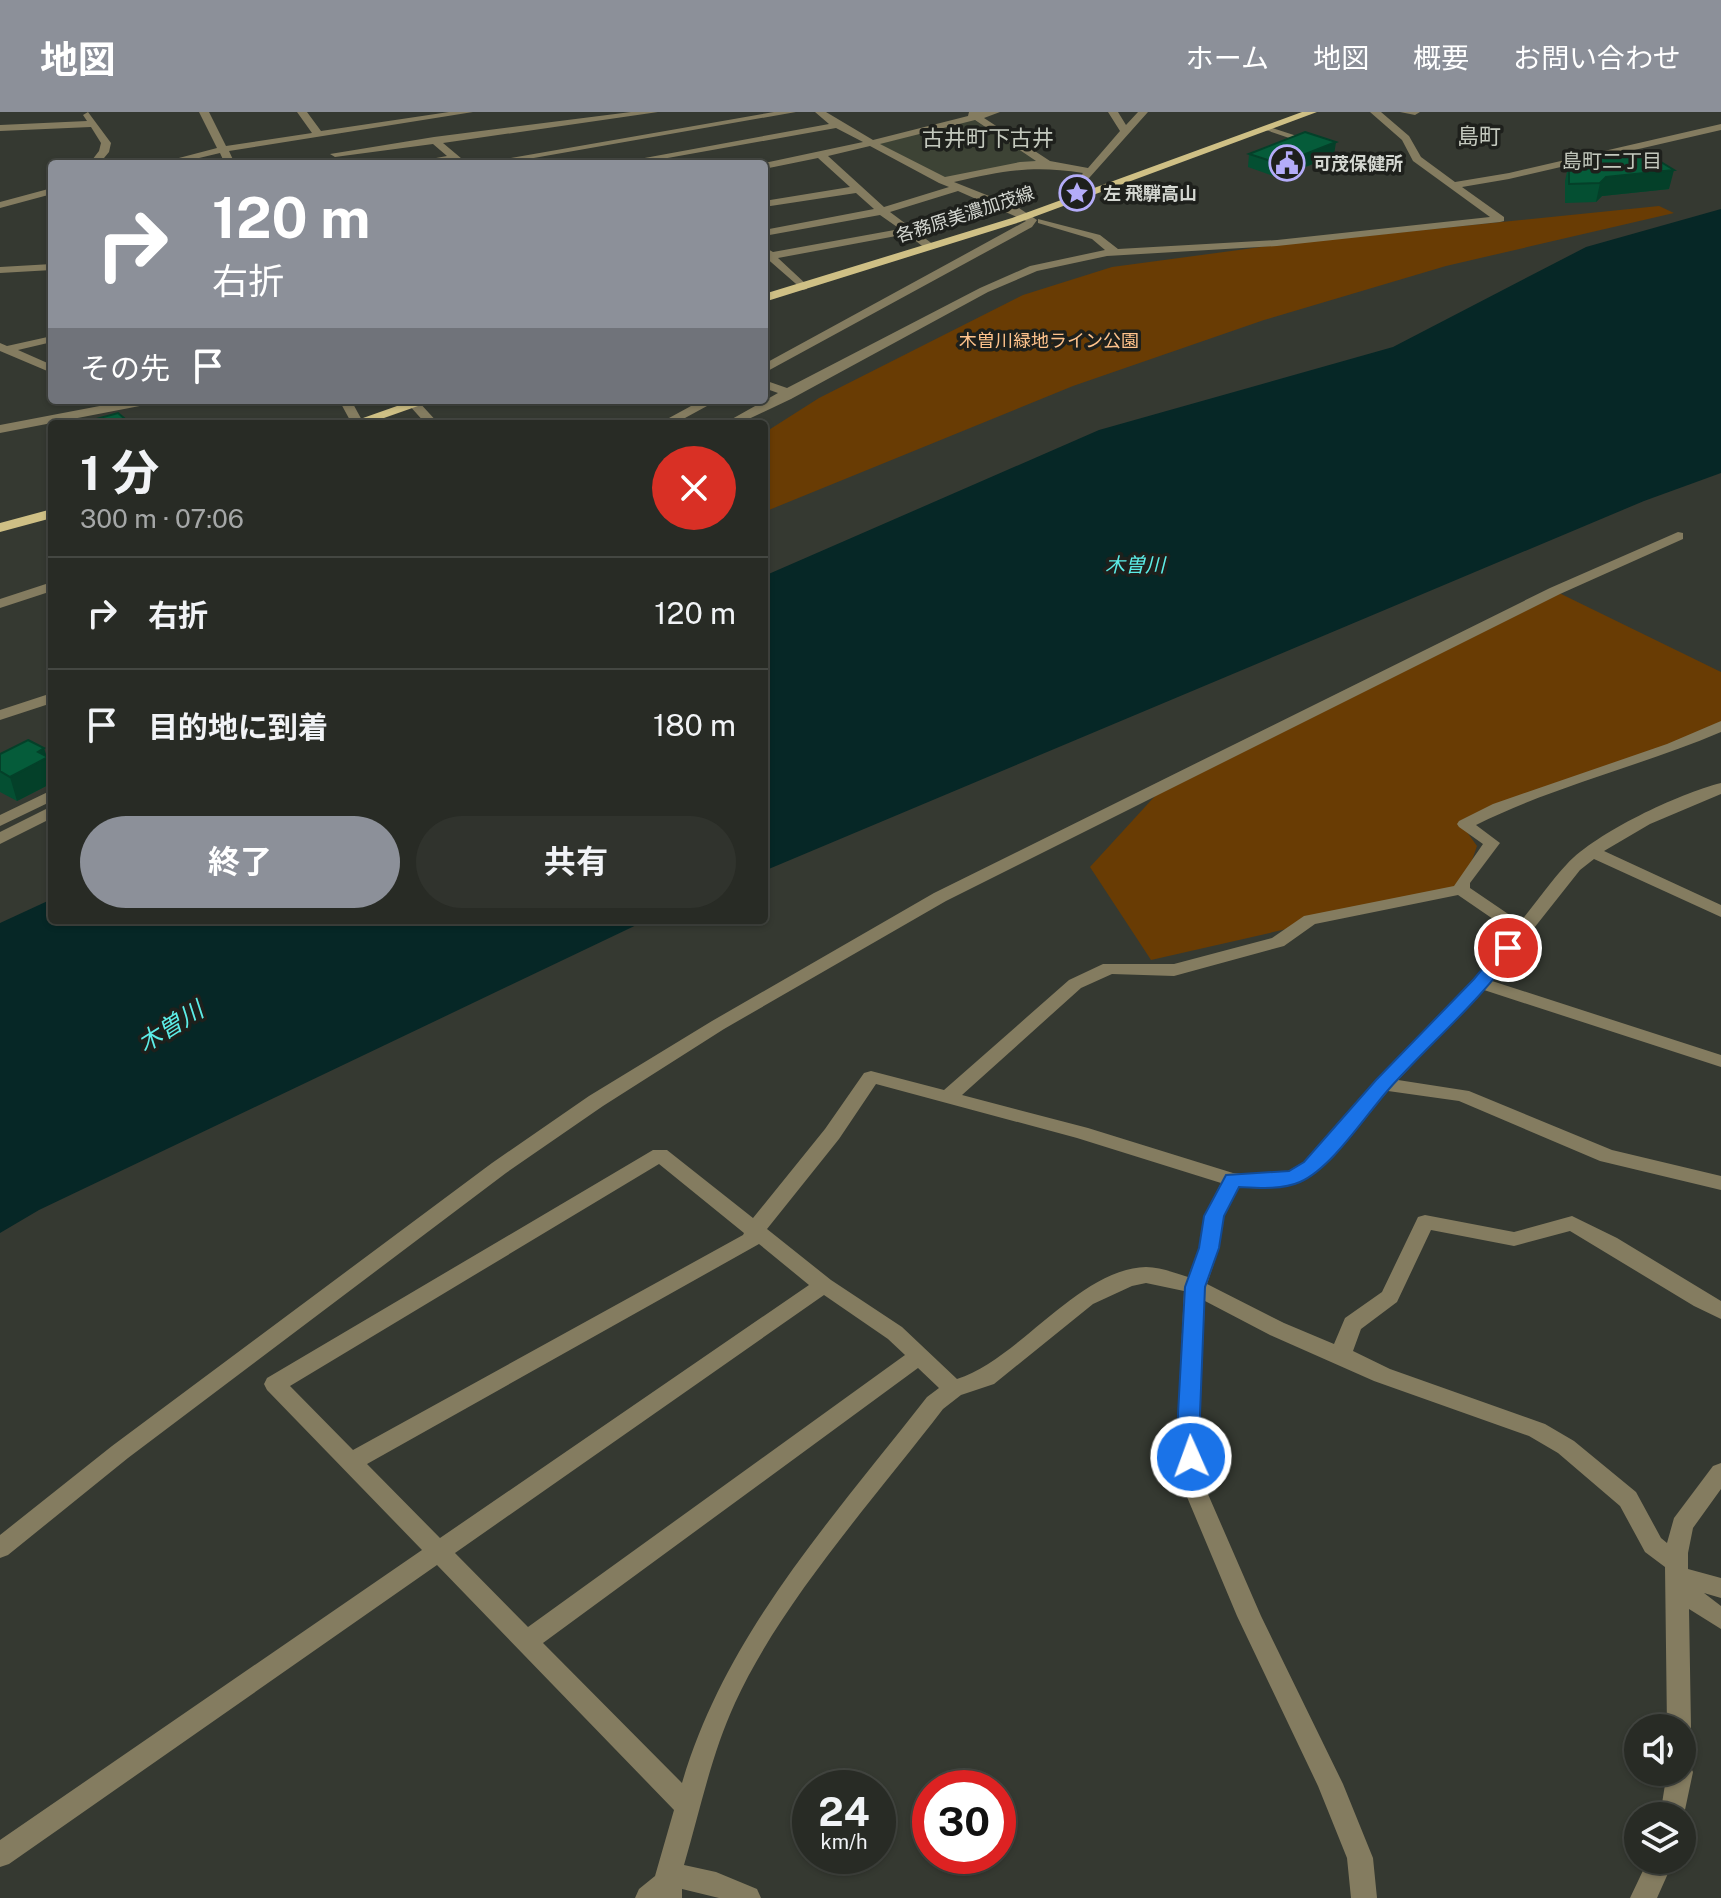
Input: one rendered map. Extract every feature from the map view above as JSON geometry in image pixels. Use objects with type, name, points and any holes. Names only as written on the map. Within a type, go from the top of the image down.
[{"type":"main road","name":"各務原美濃加茂線","points":[[768,297],[1028,216],[1312,112]]},
{"type":"main road","points":[[368,420],[415,404]]},
{"type":"main road","points":[[0,528],[48,514]]},
{"type":"street","points":[[0,128],[90,117],[101,112]]},
{"type":"street","points":[[204,112],[228,160]]},
{"type":"street","points":[[302,112],[337,159],[621,114],[653,112]]},
{"type":"street","points":[[400,112],[458,160]]},
{"type":"street","points":[[178,160],[319,133],[468,112]]},
{"type":"street","points":[[506,160],[791,112]]},
{"type":"street","points":[[768,367],[1028,225],[1032,220],[943,181],[837,125],[820,112]]},
{"type":"street","points":[[768,165],[871,143],[973,114],[995,112]]},
{"type":"street","points":[[1113,112],[1125,131]]},
{"type":"street","points":[[1069,201],[1068,196],[1143,112]]},
{"type":"street","points":[[737,420],[984,290],[1034,268],[1117,254],[1277,243],[1500,219],[1417,159],[1406,138],[1375,112]]},
{"type":"street","points":[[1405,112],[1415,112]]},
{"type":"street","points":[[621,114],[664,156]]},
{"type":"street","points":[[973,114],[1047,164]]},
{"type":"street","points":[[90,117],[106,143],[97,160]]},
{"type":"street","points":[[645,160],[837,125]]},
{"type":"street","points":[[1454,185],[1721,127]]},
{"type":"street","points":[[1269,128],[1298,138]]},
{"type":"street","points":[[820,154],[882,211],[930,247]]},
{"type":"street","points":[[943,181],[1020,165],[1047,164],[1090,171]]},
{"type":"street","points":[[768,232],[882,211],[958,188]]},
{"type":"street","points":[[768,203],[859,189]]},
{"type":"street","points":[[0,205],[48,192]]},
{"type":"street","points":[[1042,221],[1096,237],[1117,254]]},
{"type":"street","points":[[768,253],[908,231]]},
{"type":"street","points":[[768,254],[803,287]]},
{"type":"street","points":[[1076,269],[1048,276],[1052,271],[1117,254]]},
{"type":"street","points":[[768,269],[781,266]]},
{"type":"street","points":[[0,270],[48,267]]},
{"type":"street","points":[[4,348],[48,340]]},
{"type":"street","points":[[4,348],[48,367]]},
{"type":"street","points":[[768,385],[791,394]]},
{"type":"street","points":[[752,420],[791,394]]},
{"type":"street","points":[[0,429],[114,404]]},
{"type":"street","points":[[671,420],[699,404]]},
{"type":"street","points":[[0,1548],[120,1452],[499,1168],[596,1101],[718,1025],[940,897],[1555,591],[1678,536]]},
{"type":"street","points":[[0,604],[48,587]]},
{"type":"street","points":[[0,715],[48,699]]},
{"type":"street","points":[[1522,931],[1473,900],[1462,889],[1462,883],[1492,843],[1465,824],[1721,726]]},
{"type":"street","points":[[351,1462],[751,1240],[756,1229],[832,1134],[871,1077],[1233,1180],[1262,1182],[1293,1177],[1311,1167],[1383,1084],[1481,983],[1574,866],[1591,851],[1656,814],[1721,788]]},
{"type":"street","points":[[0,821],[48,797]]},
{"type":"street","points":[[0,839],[48,813]]},
{"type":"street","points":[[1591,851],[1721,912]]},
{"type":"street","points":[[948,1097],[1075,984],[1109,968],[1174,970],[1278,942],[1310,920],[1462,889]]},
{"type":"street","points":[[1481,983],[1721,1061]]},
{"type":"street","points":[[1383,1084],[1462,1095],[1607,1156],[1721,1183]]},
{"type":"street","points":[[689,1808],[275,1384],[660,1155],[824,1285],[895,1333],[953,1389]]},
{"type":"street","points":[[1233,1180],[1214,1216],[1209,1248],[1195,1287],[1189,1414],[1193,1485],[1201,1510],[1249,1616],[1330,1784],[1360,1858],[1364,1898]]},
{"type":"street","points":[[1341,1355],[1352,1324],[1390,1297],[1425,1222],[1514,1239],[1572,1223],[1625,1250],[1721,1311]]},
{"type":"street","points":[[748,1898],[716,1884],[664,1888],[711,1736],[737,1674],[790,1594],[935,1403],[953,1389],[986,1378],[1086,1299],[1127,1279],[1146,1275],[1195,1287],[1277,1329],[1382,1375],[1537,1430],[1566,1447],[1628,1499],[1653,1545],[1676,1575],[1721,1619]]},
{"type":"street","points":[[0,1855],[824,1285]]},
{"type":"street","points":[[527,1641],[921,1355]]},
{"type":"street","points":[[1679,1714],[1676,1575],[1682,1525],[1721,1472]]},
{"type":"street","points":[[1676,1575],[1721,1588]]},
{"type":"street","points":[[1643,1898],[1654,1874]]},
{"type":"shaded area","points":[[973,119],[1038,162],[947,178],[879,144]]},
{"type":"green space","name":"木曽川緑地ライン公園","points":[[1659,206],[1674,213],[1446,266],[1264,320],[1073,386],[768,510],[768,430],[819,398],[1023,295],[1112,267],[1276,245]]},
{"type":"green space","points":[[1555,591],[1721,672],[1721,726],[1459,821],[1477,846],[1462,889],[1151,960],[1090,867],[1166,784]]},
{"type":"water","name":"木曽川","points":[[1721,209],[1721,473],[1644,501],[768,869],[768,574],[1099,430],[1393,347],[1586,247]]},
{"type":"water","name":"木曽川","points":[[48,901],[48,924],[639,924],[39,1210],[0,1233],[0,923]]},
{"type":"building","points":[[1305,132],[1336,142],[1280,164],[1249,154]]},
{"type":"building","points":[[1643,151],[1674,170],[1606,177],[1600,183],[1569,184],[1569,163]]},
{"type":"building","points":[[118,413],[126,420],[93,420]]},
{"type":"building","points":[[28,740],[44,748],[38,752],[48,757],[10,777],[0,771],[0,754]]},
{"type":"place","name":"可茂保健所","points":[[1287,163]]},
{"type":"place","name":"左 飛騨高山","points":[[1077,193]]},
{"type":"district","name":"島町","points":[[1479,136]]},
{"type":"district","name":"古井町下古井","points":[[988,138]]},
{"type":"district","name":"島町二丁目","points":[[1612,161]]},
{"type":"route","points":[[1191,1457],[1189,1414],[1195,1287],[1209,1248],[1214,1216],[1233,1180],[1262,1182],[1293,1177],[1311,1167],[1383,1084],[1481,983],[1508,948]]}]
